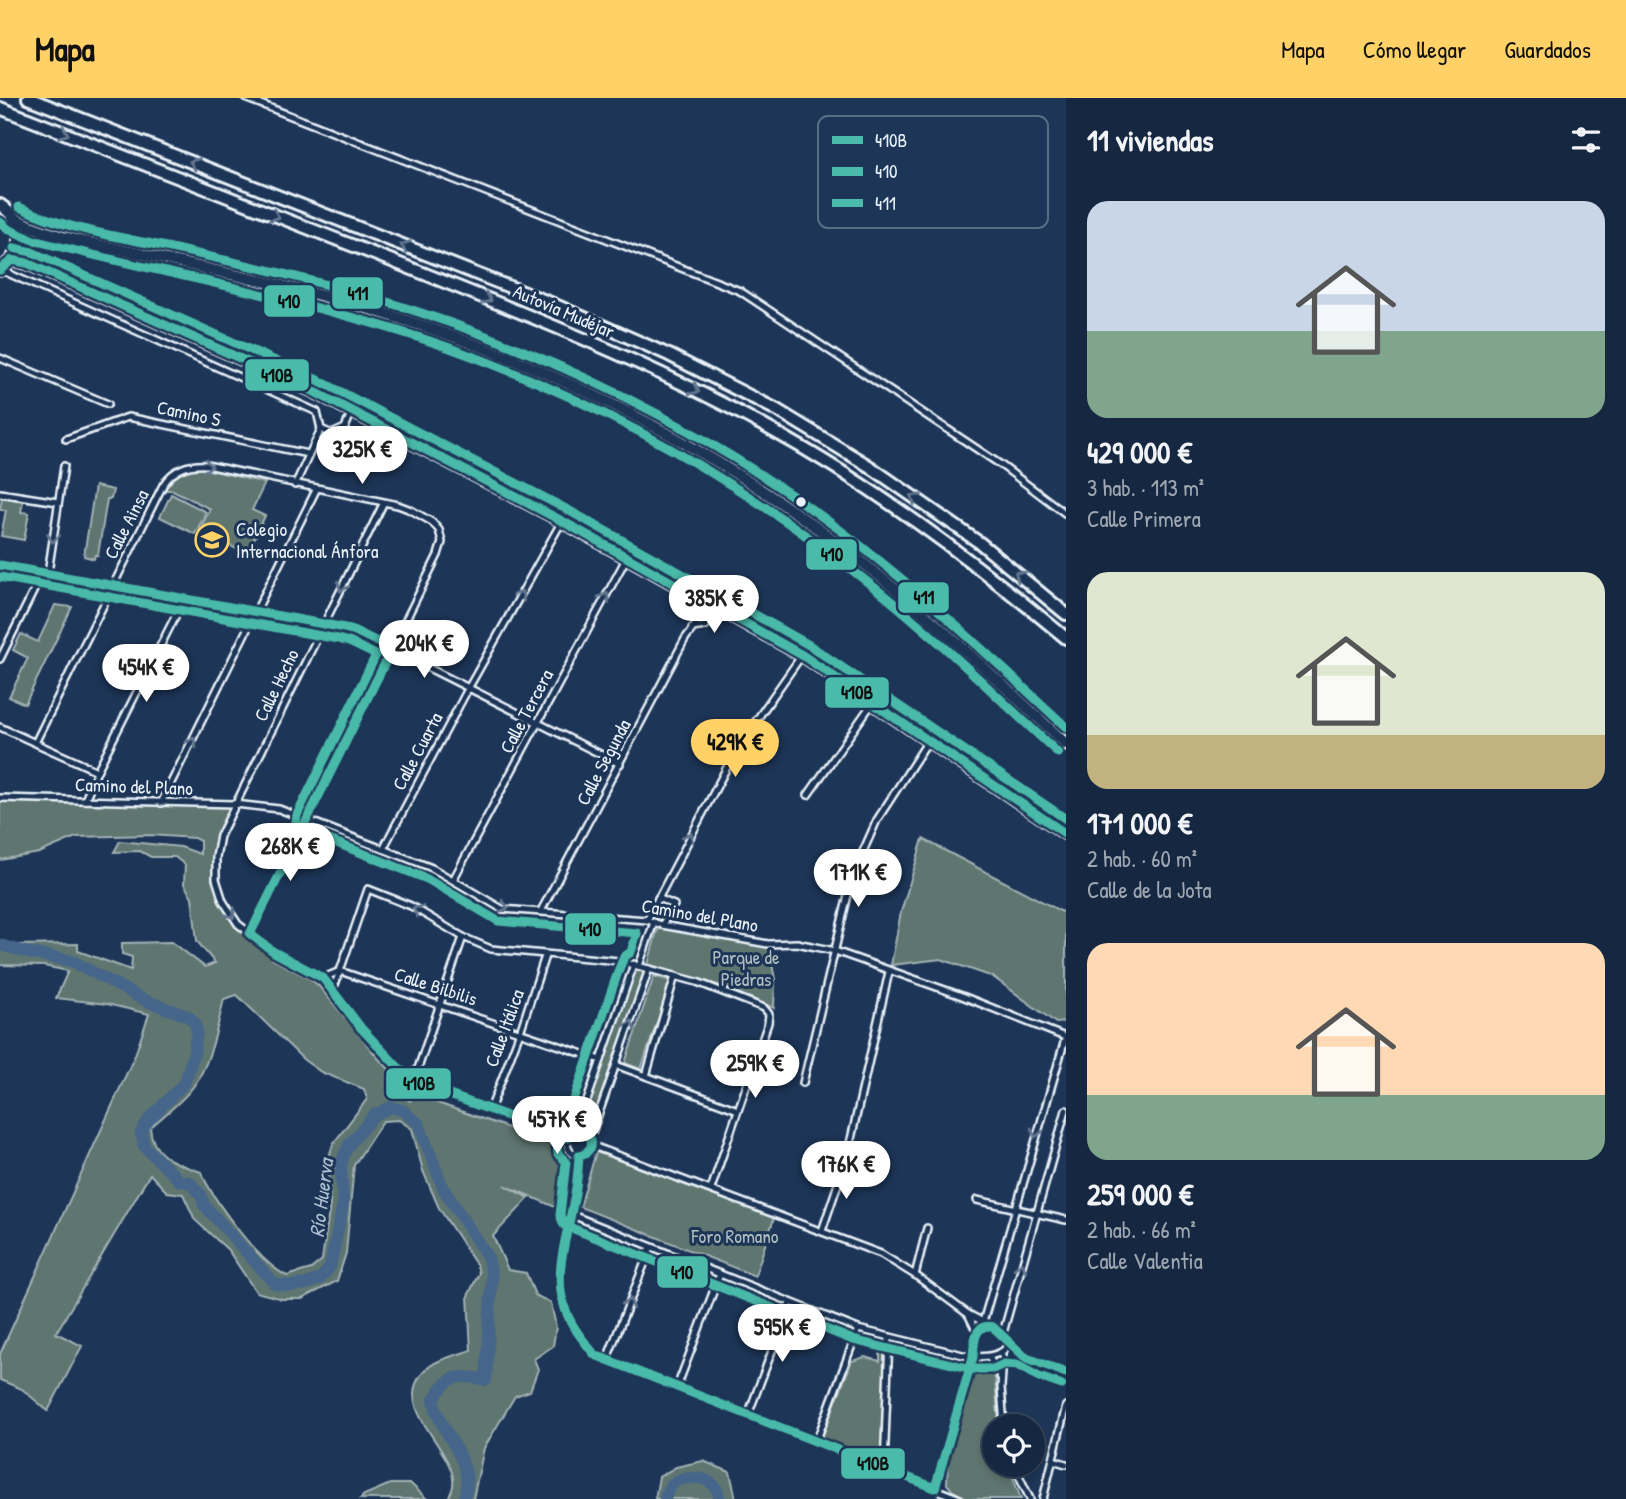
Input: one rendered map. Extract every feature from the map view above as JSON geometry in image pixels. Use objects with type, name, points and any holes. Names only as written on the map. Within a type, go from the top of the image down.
[{"type":"highway","name":"Autovía Mudéjar","points":[[28,98],[553,304],[669,355],[777,410],[869,466],[980,544],[1066,614]]},
{"type":"highway","name":"Autovía Mudéjar","points":[[0,108],[544,321],[660,371],[768,428],[861,484],[970,560],[1066,638]]},
{"type":"highway","points":[[0,205],[14,218],[28,225],[75,239],[303,291],[453,336],[600,399],[716,462],[798,516],[870,569],[938,626],[1066,744]]},
{"type":"highway","points":[[1,270],[12,260],[18,248],[20,236],[14,218]]},
{"type":"highway","points":[[12,260],[27,263],[313,391],[562,521],[802,655],[1066,834]]},
{"type":"street","points":[[245,98],[740,291],[1001,465],[1066,514]]},
{"type":"street","points":[[1,270],[317,412],[321,429],[295,485],[398,505],[432,522],[439,530],[442,542],[392,649],[250,934]]},
{"type":"street","points":[[0,358],[108,404]]},
{"type":"street","points":[[321,429],[332,434],[345,428],[352,411]]},
{"type":"street","name":"Camino S","points":[[66,439],[128,417],[309,454]]},
{"type":"street","name":"Calle Ainsa","points":[[36,741],[111,586],[163,485],[173,473],[196,465],[295,485]]},
{"type":"street","points":[[0,659],[45,573],[64,466]]},
{"type":"street","points":[[162,803],[316,490]]},
{"type":"street","points":[[0,493],[58,502]]},
{"type":"street","name":"Calle Hecho","points":[[323,978],[274,953],[230,915],[222,901],[216,879],[216,857],[218,842],[235,804],[383,504]]},
{"type":"street","name":"Calle Cuarta","points":[[383,849],[469,687],[562,521]]},
{"type":"street","name":"Calle Tercera","points":[[453,880],[627,557]]},
{"type":"street","points":[[0,565],[353,630],[620,764]]},
{"type":"street","points":[[85,800],[184,599]]},
{"type":"street","name":"Calle Segunda","points":[[541,911],[708,602]]},
{"type":"street","points":[[692,628],[705,626],[723,610]]},
{"type":"street","points":[[646,920],[737,748],[802,655]]},
{"type":"street","points":[[808,795],[873,702]]},
{"type":"street","points":[[0,727],[36,741],[97,771]]},
{"type":"street","points":[[803,1083],[853,874],[872,831],[929,740]]},
{"type":"street","name":"Camino del Plano","points":[[0,798],[235,804],[279,809],[432,868],[502,909],[646,920],[768,944],[796,943],[835,951],[1065,1036]]},
{"type":"street","points":[[332,990],[368,889],[411,906],[463,937],[491,950],[619,961],[697,982],[768,1011],[768,1023],[710,1189]]},
{"type":"street","points":[[658,898],[674,905],[662,925]]},
{"type":"street","points":[[568,1138],[577,1130],[654,922]]},
{"type":"street","points":[[414,1080],[463,937]]},
{"type":"street","name":"Calle Itálica","points":[[490,1110],[545,956]]},
{"type":"street","points":[[579,1156],[589,1152],[593,1146],[591,1136],[649,969]]},
{"type":"street","points":[[340,971],[323,978],[361,1028],[419,1084],[568,1138]]},
{"type":"street","name":"Calle Bilbilis","points":[[340,971],[601,1060]]},
{"type":"street","points":[[849,1148],[889,972]]},
{"type":"street","points":[[646,1076],[676,976]]},
{"type":"street","points":[[935,1488],[1065,1036]]},
{"type":"street","points":[[1063,1045],[1066,1053]]},
{"type":"street","points":[[616,1065],[738,1110]]},
{"type":"street","points":[[1066,1110],[1003,1333],[1005,1340],[1020,1353],[1044,1366],[1066,1373]]},
{"type":"street","points":[[577,1130],[585,1131],[591,1136]]},
{"type":"street","points":[[568,1138],[569,1150],[579,1156]]},
{"type":"street","points":[[593,1146],[881,1254],[915,1275],[968,1314],[981,1327]]},
{"type":"street","points":[[579,1156],[572,1215],[562,1245],[559,1268],[561,1295],[570,1321],[582,1341],[595,1355],[960,1499]]},
{"type":"street","points":[[822,1231],[845,1163]]},
{"type":"street","points":[[977,1200],[1066,1220]]},
{"type":"street","points":[[572,1215],[858,1329],[973,1357],[987,1357],[1001,1352],[1020,1353]]},
{"type":"street","points":[[915,1275],[927,1228]]},
{"type":"street","points":[[607,1359],[651,1247]]},
{"type":"street","points":[[677,1387],[720,1274]]},
{"type":"street","points":[[748,1415],[790,1303]]},
{"type":"street","points":[[968,1314],[981,1327]]},
{"type":"street","points":[[981,1327],[996,1327],[1003,1333]]},
{"type":"street","points":[[816,1442],[858,1329]]},
{"type":"street","points":[[884,1468],[889,1338]]},
{"type":"street","points":[[1003,1414],[1001,1352],[1005,1340]]},
{"type":"street","points":[[975,1347],[987,1357],[1001,1378]]},
{"type":"street","points":[[1043,1499],[1066,1406]]},
{"type":"street","points":[[1053,1460],[1066,1464]]},
{"type":"street","points":[[1019,1477],[1029,1499],[1044,1492]]},
{"type":"green space","points":[[193,468],[265,483],[252,510],[265,516],[247,554],[199,531],[210,509],[173,490],[164,490],[177,474]]},
{"type":"green space","points":[[95,486],[113,490],[111,499],[107,499],[98,555],[95,555],[94,559],[84,556]]},
{"type":"green space","points":[[171,494],[206,512],[195,534],[160,517]]},
{"type":"green space","points":[[2,497],[23,501],[21,512],[29,513],[24,540],[1,536],[6,510],[0,509]]},
{"type":"green space","points":[[55,605],[72,607],[25,704],[9,697],[28,658],[13,650],[21,634],[38,642]]},
{"type":"green space","points":[[0,798],[235,804],[220,836],[215,868],[230,914],[274,952],[272,959],[319,986],[379,1059],[408,1088],[403,1097],[410,1101],[415,1095],[551,1143],[561,1175],[560,1209],[504,1185],[529,1198],[493,1236],[508,1270],[526,1273],[535,1295],[551,1303],[556,1327],[553,1346],[534,1359],[538,1369],[530,1391],[515,1396],[484,1448],[473,1499],[447,1499],[453,1484],[450,1468],[420,1416],[414,1399],[417,1382],[430,1366],[471,1350],[468,1296],[479,1273],[439,1208],[423,1171],[412,1129],[399,1120],[383,1121],[354,1165],[346,1253],[337,1281],[302,1299],[282,1299],[256,1292],[228,1250],[195,1220],[183,1194],[167,1192],[150,1174],[56,1333],[82,1346],[48,1411],[22,1389],[0,1380],[0,1354],[135,1055],[149,1014],[107,1004],[56,998],[68,971],[44,966],[0,965],[0,940],[12,945],[78,944],[78,951],[131,970],[132,957],[122,954],[122,943],[172,942],[205,967],[215,963],[197,941],[192,897],[184,884],[185,865],[175,857],[151,857],[140,851],[114,852],[120,841],[181,847],[200,854],[200,841],[194,838],[150,835],[76,837],[39,853],[0,860]],"holes":[[[237,995],[304,1060],[321,1072],[364,1089],[367,1099],[333,1144],[328,1160],[330,1204],[322,1260],[311,1269],[287,1276],[264,1258],[238,1230],[201,1172],[175,1162],[161,1153],[152,1138],[150,1128],[184,1098],[199,1077],[213,1044],[224,999]]]},
{"type":"green space","points":[[923,839],[1066,914],[1066,1022],[1056,1023],[993,977],[941,959],[891,965],[901,912]]},
{"type":"green space","name":"Parque de Piedras","points":[[662,926],[768,944],[775,979],[774,1008],[721,986],[648,964],[657,931]]},
{"type":"green space","points":[[641,970],[645,977],[593,1124],[586,1126],[582,1120],[634,972]]},
{"type":"green space","points":[[654,976],[671,981],[641,1069],[625,1063]]},
{"type":"green space","name":"Foro Romano","points":[[596,1152],[774,1218],[755,1276],[580,1207]]},
{"type":"green space","points":[[880,1342],[888,1345],[883,1464],[821,1439],[852,1361],[865,1357],[880,1361]]},
{"type":"green space","points":[[983,1367],[992,1371],[998,1414],[982,1414],[982,1477],[1013,1477],[1021,1499],[968,1499],[947,1484],[948,1459],[974,1372]]},
{"type":"green space","points":[[703,1461],[730,1472],[736,1499],[655,1499],[659,1477],[676,1467]]},
{"type":"green space","points":[[390,1484],[411,1484],[427,1499],[360,1499]]},
{"type":"waterway","name":"Río Huerva","points":[[0,945],[72,961],[146,1001],[188,1016],[195,1023],[197,1032],[194,1052],[185,1082],[147,1122],[141,1132],[144,1146],[180,1181],[189,1182],[201,1195],[204,1205],[275,1284],[306,1284],[320,1279],[330,1267],[343,1204],[341,1166],[344,1155],[374,1115],[391,1107],[402,1110],[419,1124],[443,1188],[488,1258],[492,1276],[486,1380],[455,1378],[444,1385],[434,1400],[443,1426],[466,1472],[464,1499]]},
{"type":"waterway","name":"Río Huerva","points":[[665,1499],[673,1484],[692,1478],[712,1483],[719,1499]]},
{"type":"transit line","name":"411","points":[[19,207],[87,230],[271,271],[384,301],[504,343],[620,394],[731,456],[836,527],[925,599],[1066,727]]},
{"type":"transit line","name":"410","points":[[0,222],[8,229],[33,240],[294,302],[396,330],[505,369],[617,420],[724,481],[826,550],[922,627],[1058,753]]},
{"type":"transit line","name":"411","points":[[14,248],[32,252],[318,380],[568,510],[809,645],[1066,819]]},
{"type":"transit line","name":"410B","points":[[0,270],[12,260],[27,263],[313,391],[562,521],[802,655],[1066,834]]},
{"type":"transit line","name":"410B","points":[[0,565],[340,627],[353,630],[392,649],[250,934],[274,952],[323,978],[361,1028],[398,1067],[419,1084],[568,1138],[577,1130],[588,1135],[591,1147],[579,1156],[560,1281],[569,1319],[595,1355],[935,1488],[973,1357],[976,1335],[982,1328],[993,1327],[1025,1357],[1066,1373]]},
{"type":"transit line","name":"410","points":[[0,577],[338,639],[376,655],[297,815],[299,828],[427,879],[498,921],[637,933],[631,952],[624,957],[619,969],[566,1123],[556,1135],[558,1154],[566,1162],[560,1215],[564,1225],[853,1340],[972,1369],[993,1369],[1004,1364],[1017,1365],[1062,1385]]},
{"type":"place","name":"Colegio Internacional Ánfora","points":[[212,540]]}]
